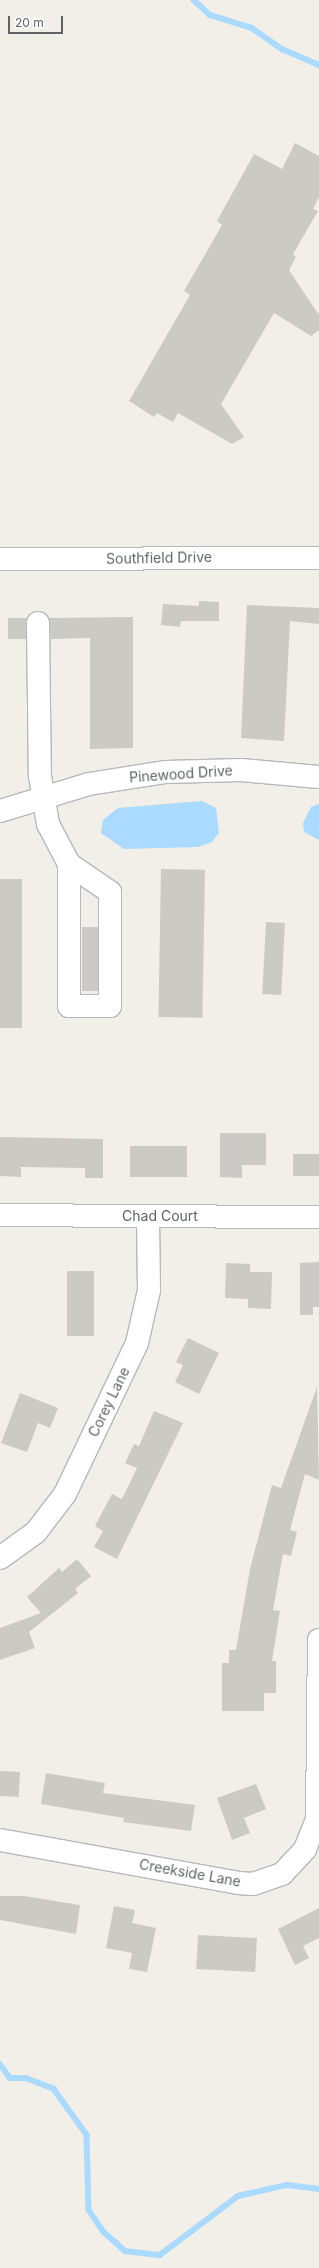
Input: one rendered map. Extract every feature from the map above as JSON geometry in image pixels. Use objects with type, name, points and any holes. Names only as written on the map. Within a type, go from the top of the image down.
[{"type":"street","name":"Southfield Drive","points":[[0,559],[319,558]]},
{"type":"street","points":[[38,623],[40,776],[48,824],[69,864],[69,1006],[110,1006],[110,892],[69,864]]},
{"type":"street","name":"Pinewood Drive","points":[[0,811],[44,796],[112,780],[166,772],[240,770],[319,777]]},
{"type":"street","name":"Chad Court","points":[[0,1215],[319,1217]]},
{"type":"street","name":"Corey Lane","points":[[0,1558],[36,1532],[65,1494],[137,1343],[149,1290],[148,1216]]},
{"type":"street","name":"Creekside Lane","points":[[0,1840],[238,1883],[267,1880],[282,1874],[298,1858],[312,1836],[317,1820],[319,1640]]},
{"type":"water","points":[[202,801],[216,808],[219,833],[212,842],[198,847],[124,849],[101,833],[103,820],[118,808]]},
{"type":"water","points":[[319,804],[319,840],[304,832],[303,823],[311,807]]},
{"type":"building","points":[[295,143],[319,156],[319,197],[313,209],[318,211],[293,254],[296,257],[289,270],[319,315],[319,330],[311,336],[274,313],[221,404],[244,437],[232,444],[178,413],[173,422],[157,413],[154,417],[129,401],[190,295],[184,291],[222,225],[217,221],[254,154],[282,169]]},
{"type":"building","points":[[199,601],[219,602],[219,621],[181,621],[180,627],[161,625],[163,604],[199,606]]},
{"type":"building","points":[[247,605],[319,608],[319,624],[290,621],[284,741],[241,738]]},
{"type":"building","points":[[133,617],[133,748],[90,749],[90,638],[51,639],[49,618]]},
{"type":"building","points":[[8,618],[27,618],[27,639],[8,639]]},
{"type":"building","points":[[161,869],[205,870],[202,1018],[158,1017]]},
{"type":"building","points":[[0,879],[22,879],[22,1028],[0,1028]]},
{"type":"building","points":[[266,922],[285,923],[281,995],[262,994]]},
{"type":"building","points":[[82,927],[98,927],[98,991],[82,991]]},
{"type":"building","points":[[220,1133],[266,1133],[266,1165],[242,1165],[242,1178],[220,1177]]},
{"type":"building","points":[[0,1137],[103,1139],[103,1178],[85,1178],[85,1168],[21,1167],[21,1177],[0,1176]]},
{"type":"building","points":[[130,1146],[187,1146],[187,1177],[130,1177]]},
{"type":"building","points":[[293,1154],[319,1154],[319,1176],[293,1176]]},
{"type":"building","points":[[319,1262],[319,1307],[313,1307],[313,1315],[300,1315],[300,1263]]},
{"type":"building","points":[[226,1263],[250,1264],[250,1272],[272,1272],[271,1309],[248,1308],[248,1299],[225,1298]]},
{"type":"building","points":[[67,1271],[94,1271],[94,1336],[67,1336]]},
{"type":"building","points":[[188,1338],[219,1353],[199,1394],[175,1382],[183,1365],[176,1362]]},
{"type":"building","points":[[317,1387],[319,1480],[305,1474],[290,1530],[297,1532],[291,1556],[283,1554],[273,1610],[280,1611],[272,1661],[276,1661],[276,1693],[264,1693],[264,1711],[222,1711],[222,1663],[229,1663],[229,1650],[236,1650],[250,1569],[272,1485],[281,1488]]},
{"type":"building","points":[[20,1393],[58,1408],[50,1428],[38,1423],[27,1452],[1,1443]]},
{"type":"building","points":[[154,1411],[183,1423],[117,1559],[94,1547],[103,1531],[95,1526],[112,1494],[122,1499],[137,1468],[125,1463],[134,1444],[139,1446]]},
{"type":"building","points":[[77,1559],[91,1576],[75,1589],[78,1593],[29,1632],[35,1648],[0,1660],[0,1628],[41,1613],[27,1597],[59,1568],[62,1572]]},
{"type":"building","points":[[0,1771],[20,1772],[19,1797],[0,1796]]},
{"type":"building","points":[[46,1773],[105,1783],[103,1793],[195,1805],[191,1831],[123,1822],[124,1818],[41,1804]]},
{"type":"building","points":[[256,1784],[266,1809],[244,1818],[250,1833],[232,1840],[217,1798]]},
{"type":"building","points":[[0,1896],[24,1896],[80,1905],[76,1934],[0,1920]]},
{"type":"building","points":[[114,1906],[135,1910],[132,1923],[156,1928],[147,1972],[129,1969],[132,1953],[106,1948]]},
{"type":"building","points":[[319,1908],[319,1938],[303,1946],[309,1958],[295,1965],[278,1929]]},
{"type":"building","points":[[198,1935],[257,1938],[255,1972],[196,1969]]},
{"type":"waterway","points":[[194,0],[210,15],[252,28],[282,49],[319,65]]},
{"type":"waterway","points":[[0,2064],[10,2078],[26,2078],[54,2089],[87,2135],[89,2210],[103,2231],[125,2251],[160,2255],[238,2196],[287,2185],[319,2189]]}]
